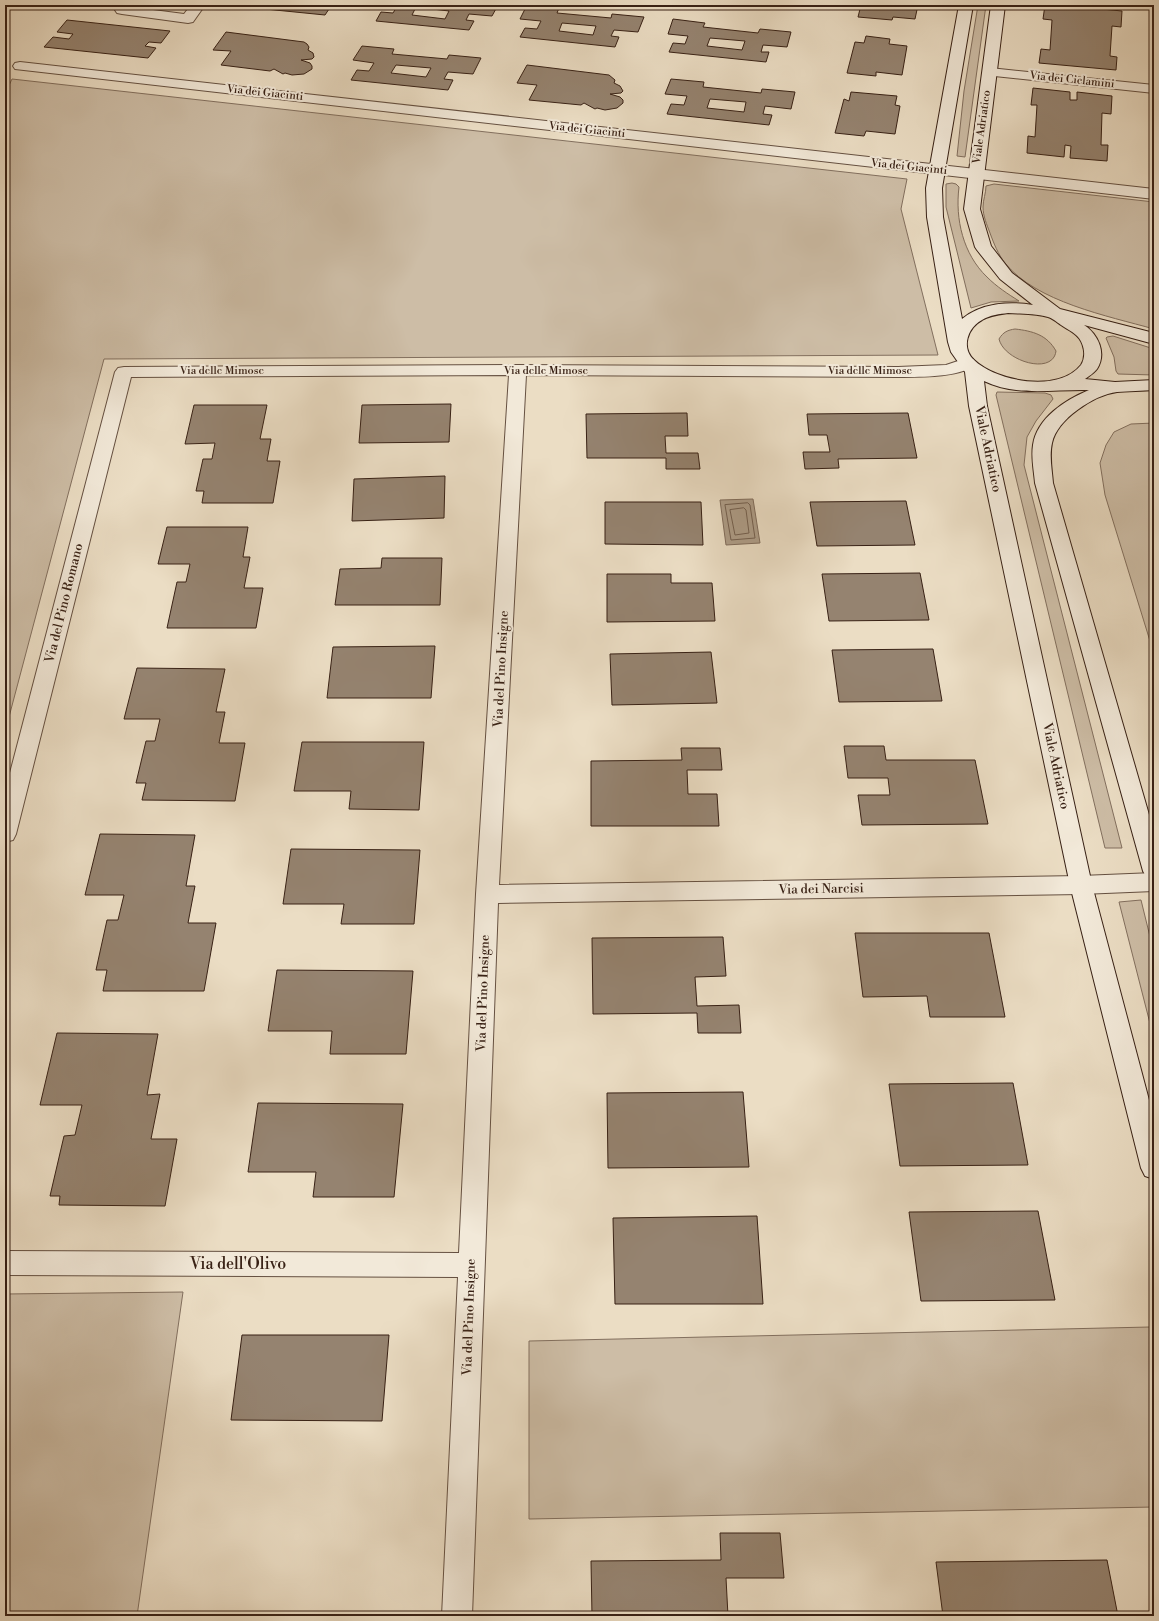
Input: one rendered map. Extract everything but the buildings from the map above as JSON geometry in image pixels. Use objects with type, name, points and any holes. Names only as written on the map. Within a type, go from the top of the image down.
[{"type":"street","points":[[122,10],[188,18],[198,5]]},
{"type":"street","points":[[966,5],[934,188],[935,217],[944,258],[957,342],[960,352],[967,363],[976,370],[994,379],[1015,385],[1036,387],[1063,384],[1115,387],[1154,385]]},
{"type":"street","name":"Viale Adriatico","points":[[998,5],[972,209],[983,247],[1006,276],[1054,313]]},
{"type":"street","name":"Via dei Giacinti","points":[[20,66],[1154,194]]},
{"type":"street","name":"Via dei Ciclamini","points":[[990,72],[1154,89]]},
{"type":"street","points":[[957,342],[960,331],[968,322],[985,313],[1014,308],[1054,313],[1105,324],[1154,339]]},
{"type":"street","points":[[1054,313],[1082,331],[1091,343],[1093,355],[1089,367],[1078,376],[1063,384]]},
{"type":"street","name":"Viale Adriatico","points":[[967,363],[974,372],[980,414],[1081,885],[1154,1168]]},
{"type":"street","name":"Via delle Mimose","points":[[124,372],[518,370],[898,372],[948,370],[967,363]]},
{"type":"street","name":"Via del Pino Insigne","points":[[457,1616],[487,894],[518,370]]},
{"type":"street","name":"Via del Pino Romano","points":[[5,834],[124,372]]},
{"type":"street","points":[[1115,387],[1096,392],[1081,399],[1064,411],[1048,429],[1043,442],[1042,457],[1044,483],[1154,871]]},
{"type":"street","name":"Via dei Narcisi","points":[[487,894],[1081,885],[1154,882]]},
{"type":"street","name":"Via dell'Olivo","points":[[5,1263],[471,1265]]},
{"type":"shaded area","points":[[978,5],[986,5],[965,157],[957,156],[964,91]]},
{"type":"shaded area","points":[[12,79],[907,179],[901,209],[938,355],[104,359],[5,732],[5,94]]},
{"type":"shaded area","points":[[952,183],[959,187],[958,211],[962,235],[972,258],[991,281],[1019,301],[991,302],[971,308],[946,207],[946,184]]},
{"type":"shaded area","points":[[994,184],[1154,202],[1154,329],[1074,306],[1035,288],[1018,276],[1000,256],[984,217],[983,204],[986,186]]},
{"type":"shaded area","points":[[1015,329],[1034,333],[1048,341],[1056,351],[1053,359],[1047,363],[1028,363],[1010,354],[1003,347],[999,339],[1006,332]]},
{"type":"shaded area","points":[[1113,336],[1154,349],[1154,375],[1118,374],[1116,371],[1114,357],[1106,338]]},
{"type":"shaded area","points":[[997,392],[1045,393],[1051,395],[1053,399],[1036,421],[1027,437],[1024,465],[1122,848],[1105,848],[996,395]]},
{"type":"shaded area","points":[[1154,423],[1154,654],[1105,495],[1100,463],[1106,445],[1114,432],[1131,424]]},
{"type":"shaded area","points":[[1141,900],[1154,953],[1154,1039],[1119,902]]},
{"type":"shaded area","points":[[183,1292],[137,1616],[5,1616],[5,1294]]},
{"type":"shaded area","points":[[1150,1327],[1154,1339],[1154,1507],[529,1519],[529,1341]]},
{"type":"water","points":[[753,499],[760,543],[726,545],[720,500]]}]
